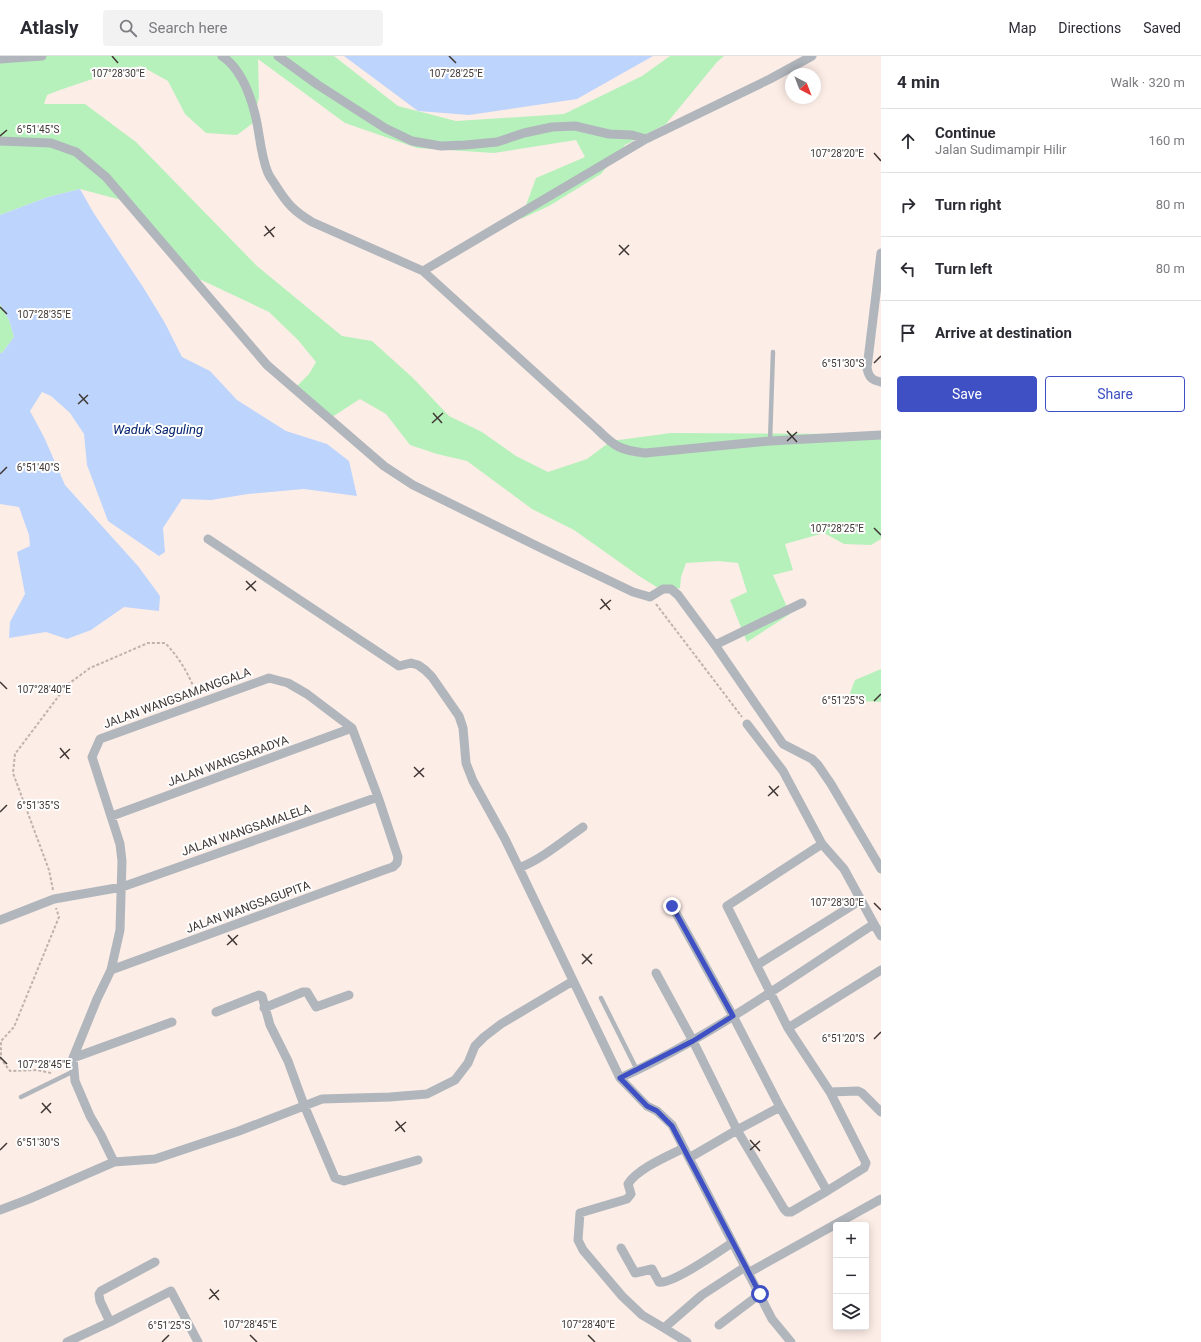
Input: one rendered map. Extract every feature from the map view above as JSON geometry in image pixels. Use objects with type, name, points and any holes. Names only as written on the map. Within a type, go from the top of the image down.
[{"type":"street","points":[[0,60],[42,56]]},
{"type":"street","points":[[222,56],[236,70],[246,87],[255,114],[261,150],[269,174],[290,207],[312,222],[423,271],[612,444],[628,451],[645,453],[770,441],[881,435]]},
{"type":"street","points":[[278,56],[318,85],[385,128],[412,141],[441,146],[465,145],[497,142],[524,133],[552,127],[575,126],[609,134],[632,135],[646,139]]},
{"type":"street","points":[[423,271],[646,139],[770,79],[812,56]]},
{"type":"street","points":[[0,141],[51,143],[76,152],[106,177],[267,364],[384,466],[412,484],[633,592],[650,597],[663,589],[671,589],[678,595],[715,645],[783,744],[812,759],[818,765],[831,784],[881,869]]},
{"type":"street","points":[[881,253],[868,368],[871,379],[881,382]]},
{"type":"street","points":[[208,539],[399,666],[411,663],[418,665],[432,677],[459,716],[463,728],[466,763],[473,781],[505,839],[620,1078],[647,1106],[657,1111],[672,1126],[772,1319],[791,1342]]},
{"type":"street","points":[[715,645],[802,603]]},
{"type":"street","name":"JALAN WANGSAMANGGALA","points":[[73,1058],[97,999],[111,970],[120,930],[122,862],[120,844],[92,757],[100,739],[269,678],[288,682],[307,694],[352,728]]},
{"type":"street","points":[[747,724],[782,771],[822,844],[844,869],[881,936]]},
{"type":"street","points":[[352,728],[378,796]]},
{"type":"street","name":"JALAN WANGSARADYA","points":[[112,816],[352,728]]},
{"type":"street","name":"JALAN WANGSAMALELA","points":[[0,920],[54,899],[122,887],[378,796]]},
{"type":"street","name":"JALAN WANGSAGUPITA","points":[[111,970],[393,867],[397,863],[398,857],[378,796]]},
{"type":"street","points":[[519,868],[550,850],[583,827]]},
{"type":"street","points":[[656,973],[693,1041],[737,1130],[787,1212],[791,1212],[858,1173],[864,1168],[866,1163],[830,1092],[788,1028],[727,906],[822,844]]},
{"type":"street","points":[[757,965],[860,900]]},
{"type":"street","points":[[672,906],[827,1191]]},
{"type":"street","points":[[620,1078],[693,1041],[874,924]]},
{"type":"street","points":[[788,1028],[881,970]]},
{"type":"street","points":[[0,1210],[29,1200],[112,1158],[154,1159],[251,1126],[322,1099],[390,1097],[427,1094],[455,1080],[468,1063],[475,1046],[484,1037],[501,1024],[572,981]]},
{"type":"street","points":[[264,1008],[303,992],[307,992],[316,1007],[348,996]]},
{"type":"street","points":[[216,1012],[259,995],[262,996],[264,1008],[270,1025],[288,1061],[304,1105],[335,1178],[344,1182],[418,1160]]},
{"type":"street","points":[[112,1158],[90,1116],[75,1081],[73,1058],[172,1022]]},
{"type":"street","points":[[830,1092],[858,1091],[862,1093],[881,1112]]},
{"type":"street","points":[[689,1158],[780,1107]]},
{"type":"street","points":[[684,1148],[652,1164],[631,1179],[628,1184],[631,1194],[627,1199],[580,1213],[578,1240],[583,1250],[622,1296],[642,1315],[687,1342]]},
{"type":"street","points":[[664,1328],[702,1295],[746,1270],[881,1199]]},
{"type":"street","points":[[620,1248],[636,1273],[652,1269],[659,1282],[664,1283],[681,1275],[732,1243]]},
{"type":"street","points":[[110,1322],[100,1301],[99,1294],[154,1262]]},
{"type":"street","points":[[67,1342],[171,1291],[196,1341]]},
{"type":"street","points":[[719,1326],[760,1294]]},
{"type":"lane","points":[[770,441],[772,352]]},
{"type":"lane","points":[[601,998],[637,1070]]},
{"type":"lane","points":[[21,1097],[74,1071]]},
{"type":"path","points":[[650,597],[747,724]]},
{"type":"path","points":[[64,1076],[37,1070],[10,1071],[1,1059],[1,1041],[14,1027],[59,917],[49,870],[13,773],[15,754],[67,685],[90,668],[148,643],[165,643],[176,653],[189,674],[200,703]]},
{"type":"green space","points":[[0,56],[334,56],[398,106],[456,121],[564,114],[642,76],[670,56],[724,56],[717,62],[666,124],[625,145],[601,174],[549,206],[521,219],[536,178],[585,157],[576,140],[494,153],[417,148],[345,123],[258,59],[259,97],[253,123],[237,135],[206,133],[185,114],[168,81],[141,66],[70,86],[47,95],[44,104],[85,104],[136,142],[257,266],[342,336],[372,341],[413,378],[449,416],[482,432],[516,456],[548,472],[587,459],[611,441],[671,433],[859,434],[881,436],[881,539],[871,545],[844,544],[824,533],[785,544],[793,570],[773,575],[790,614],[747,642],[730,600],[747,592],[738,563],[718,561],[686,563],[681,577],[680,588],[663,591],[574,530],[532,509],[467,461],[437,454],[410,445],[386,414],[360,399],[332,417],[297,386],[309,374],[316,362],[298,340],[269,312],[197,278],[125,201],[80,189],[48,197],[0,215]]},
{"type":"green space","points":[[0,304],[9,320],[14,337],[2,353],[0,353]]},
{"type":"green space","points":[[881,669],[881,702],[860,701],[850,693],[855,680]]},
{"type":"water","points":[[344,56],[653,56],[577,99],[469,115],[418,111]]},
{"type":"water","name":"Waduk Saguling","points":[[80,189],[93,212],[165,323],[182,357],[210,371],[237,400],[286,431],[327,444],[349,461],[357,496],[304,489],[248,494],[211,500],[182,499],[163,528],[165,552],[159,556],[108,521],[87,465],[84,434],[70,413],[51,396],[42,392],[30,411],[44,437],[65,485],[138,566],[160,596],[159,611],[124,607],[91,630],[67,639],[46,632],[9,638],[10,622],[25,594],[17,552],[30,546],[29,535],[19,507],[0,504],[0,353],[2,353],[14,337],[9,320],[0,304],[0,215],[48,197]]},
{"type":"route","points":[[672,906],[733,1016],[693,1041],[620,1078],[647,1106],[657,1111],[672,1126],[744,1267],[760,1294]]}]
